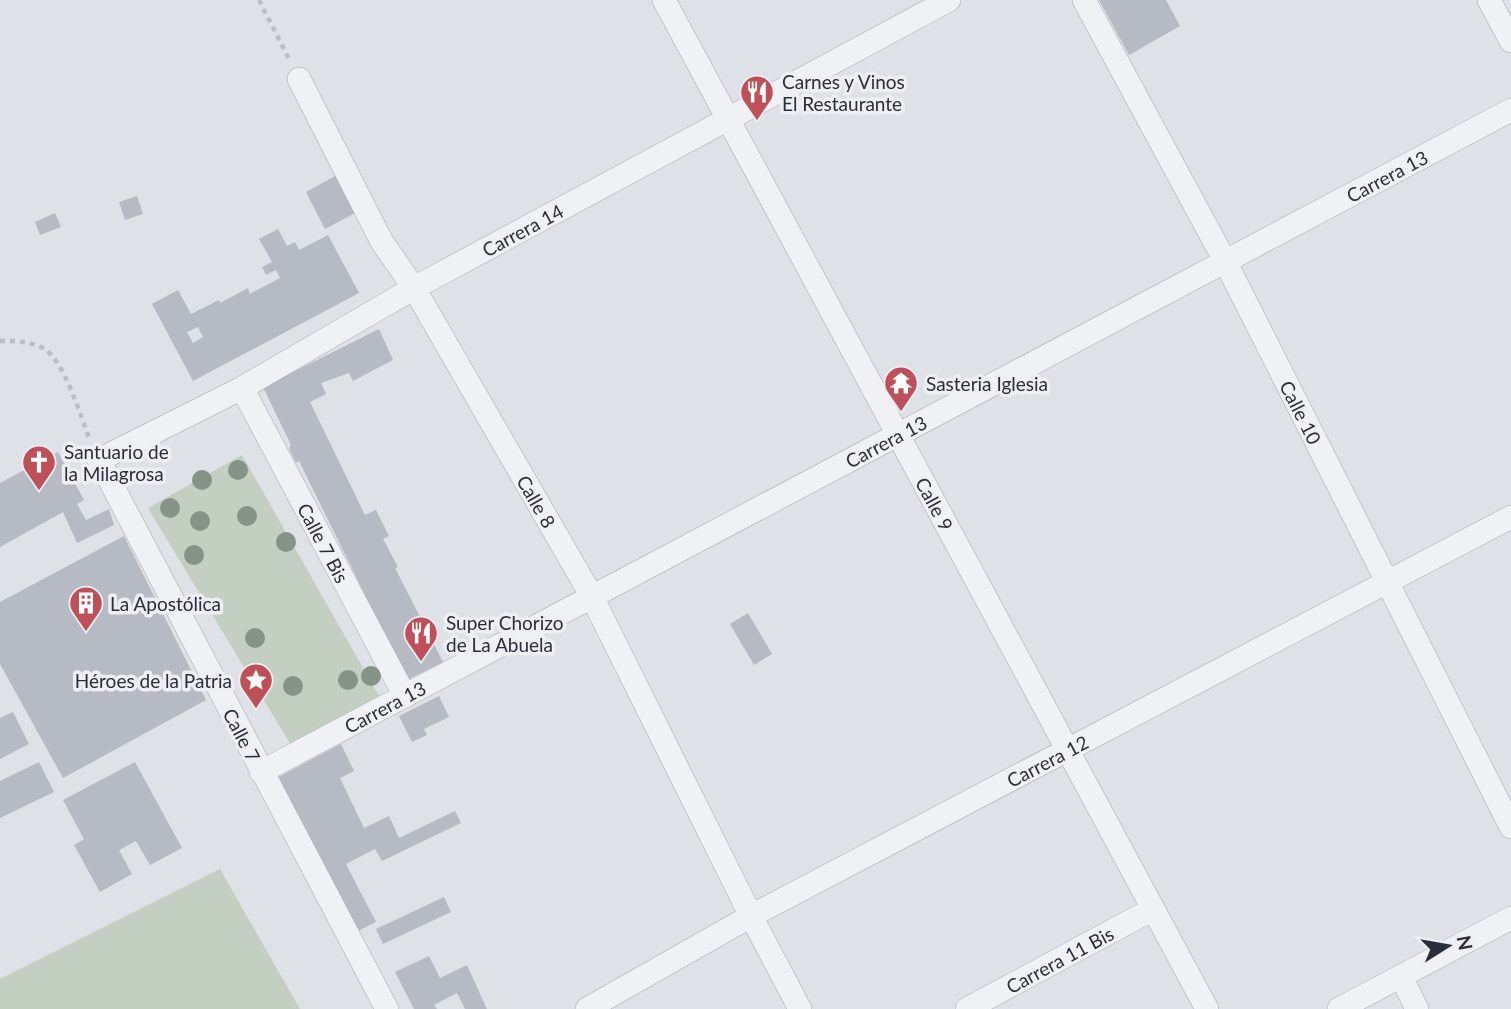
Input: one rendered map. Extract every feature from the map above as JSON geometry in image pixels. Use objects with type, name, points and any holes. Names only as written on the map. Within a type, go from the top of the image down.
[{"type":"street","name":"Calle 9","points":[[664,0],[729,116],[1066,751],[1207,1009]]},
{"type":"street","name":"Carrera 14","points":[[99,460],[242,388],[414,288],[729,116],[949,0]]},
{"type":"street","name":"Calle 10","points":[[1084,0],[1225,261],[1511,827]]},
{"type":"street","points":[[1489,0],[1511,41]]},
{"type":"street","name":"Calle 8","points":[[299,79],[382,242],[414,288],[591,596],[800,1009]]},
{"type":"street","name":"Carrera 13","points":[[261,772],[1511,110]]},
{"type":"street","name":"Calle 7 Bis","points":[[242,388],[405,696]]},
{"type":"street","name":"Calle 7","points":[[99,460],[387,1009]]},
{"type":"street","name":"Carrera 12","points":[[587,1009],[751,916],[1511,517]]},
{"type":"street","name":"Carrera 11 Bis","points":[[967,1009],[1153,909]]},
{"type":"street","points":[[1339,1009],[1511,918]]},
{"type":"street","points":[[1401,976],[1418,1009]]},
{"type":"path","points":[[259,0],[299,79]]},
{"type":"path","points":[[0,341],[27,342],[46,349],[57,362],[99,460]]},
{"type":"green space","points":[[242,455],[379,696],[291,745],[148,508]]},
{"type":"green space","points":[[220,869],[300,1009],[0,1009],[0,979]]},
{"type":"building","points":[[1099,0],[1166,0],[1180,26],[1129,55]]},
{"type":"building","points":[[337,175],[357,212],[325,229],[306,192]]},
{"type":"building","points":[[137,196],[143,214],[125,220],[119,202]]},
{"type":"building","points":[[55,213],[61,227],[40,235],[35,222]]},
{"type":"building","points":[[278,229],[287,246],[295,242],[299,250],[328,235],[359,293],[193,381],[152,304],[178,290],[191,314],[248,288],[250,294],[280,278],[276,270],[266,275],[262,267],[272,262],[259,239]],"holes":[[[198,327],[203,337],[193,343],[187,332]]]},
{"type":"building","points":[[379,329],[393,360],[353,381],[349,373],[321,383],[326,394],[310,402],[365,515],[376,510],[389,536],[383,539],[398,567],[395,568],[443,662],[407,680],[299,461],[296,463],[289,448],[291,445],[263,387]]},
{"type":"building","name":"Santuario de la Milagrosa","points":[[58,452],[84,500],[77,504],[86,520],[109,509],[114,525],[77,543],[63,512],[0,547],[0,483]]},
{"type":"building","name":"La Apostólica","points":[[124,536],[206,700],[63,778],[0,664],[0,602]]},
{"type":"building","points":[[748,613],[772,654],[754,665],[730,624]]},
{"type":"building","points":[[439,696],[449,717],[424,729],[427,735],[412,742],[399,716]]},
{"type":"building","points":[[13,712],[29,744],[0,759],[0,718]]},
{"type":"building","points":[[341,744],[354,771],[340,778],[364,828],[389,816],[399,838],[455,811],[461,823],[382,861],[375,849],[346,864],[376,922],[354,933],[275,779]]},
{"type":"building","points":[[39,762],[54,792],[0,818],[0,781]]},
{"type":"building","points":[[135,762],[182,848],[150,865],[136,841],[119,850],[132,874],[100,892],[74,845],[84,839],[63,800]]},
{"type":"building","points":[[444,897],[451,912],[383,944],[376,929]]},
{"type":"building","points":[[429,956],[440,978],[467,965],[487,1009],[465,1009],[457,993],[434,1005],[437,1009],[414,1009],[395,972]]},
{"type":"place","name":"Carnes y Vinos El Restaurante","points":[[757,122]]},
{"type":"place","name":"Sasteria Iglesia","points":[[901,413]]},
{"type":"place","name":"Santuario de la Milagrosa","points":[[39,492]]},
{"type":"place","name":"La Apostólica","points":[[86,633]]},
{"type":"place","name":"Super Chorizo de La Abuela","points":[[421,663]]},
{"type":"place","name":"Héroes de la Patria","points":[[256,710]]}]
